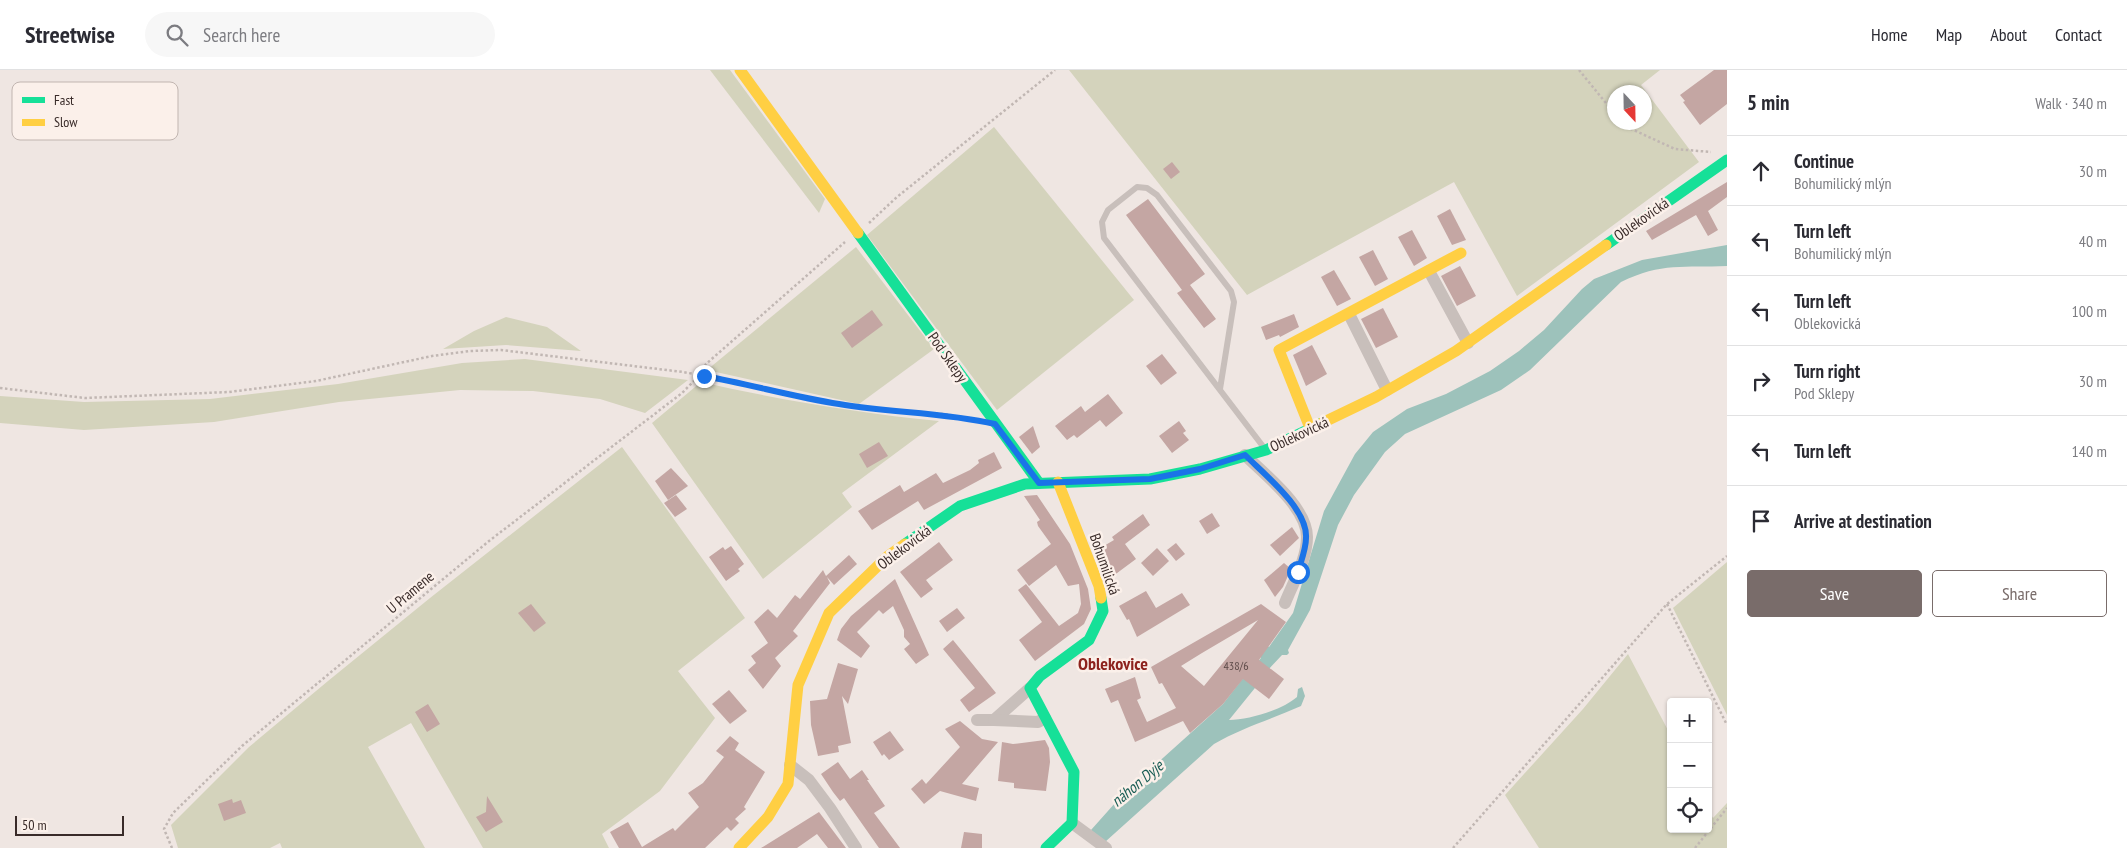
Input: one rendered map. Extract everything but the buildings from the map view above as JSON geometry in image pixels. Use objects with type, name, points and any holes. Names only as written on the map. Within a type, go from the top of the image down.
[{"type":"street","name":"Pod Sklepy","points":[[740,70],[1039,483]]},
{"type":"street","name":"Oblekovická","points":[[739,848],[768,817],[788,784],[798,685],[829,613],[888,556],[960,506],[1025,484],[1150,479],[1200,469],[1266,450],[1387,390],[1468,343],[1723,156]]},
{"type":"street","points":[[1310,428],[1279,350],[1461,253]]},
{"type":"street","points":[[1428,271],[1468,343]]},
{"type":"street","points":[[1349,314],[1387,390]]},
{"type":"street","points":[[1245,455],[1292,502],[1303,519],[1307,536],[1304,550],[1298,572],[1285,602]]},
{"type":"street","name":"Bohumilická","points":[[994,720],[1030,688],[1040,676],[1089,640],[1103,612],[1099,586],[1058,482]]},
{"type":"street","points":[[1030,688],[1074,772],[1072,823],[1046,848]]},
{"type":"street","points":[[977,720],[1038,722],[1046,718]]},
{"type":"street","points":[[790,765],[809,780],[856,848]]},
{"type":"street","points":[[1072,823],[1086,831],[1105,847]]},
{"type":"lane","points":[[1220,389],[1234,302],[1231,291],[1157,195],[1147,188],[1137,187],[1108,210],[1102,222],[1104,238],[1266,450]]},
{"type":"path","points":[[700,375],[706,364],[897,197],[1055,70]]},
{"type":"path","points":[[1579,70],[1607,105]]},
{"type":"path","points":[[1634,130],[1675,149],[1723,156]]},
{"type":"path","points":[[0,388],[85,398],[229,392],[316,381],[441,355],[470,351],[501,350],[700,375],[838,404],[879,410],[944,414],[995,424]]},
{"type":"path","name":"U Pramene","points":[[172,848],[164,829],[173,813],[242,746],[488,541],[682,393],[700,375]]},
{"type":"path","points":[[1453,848],[1667,604],[1727,556]]},
{"type":"path","points":[[1667,604],[1727,725]]},
{"type":"path","points":[[1695,848],[1727,808]]},
{"type":"green space","points":[[710,70],[730,70],[825,199],[819,213]]},
{"type":"green space","points":[[1069,70],[1660,70],[1641,85],[1607,85],[1607,130],[1652,130],[1652,100],[1699,162],[1517,296],[1454,182],[1247,295]]},
{"type":"green space","points":[[994,127],[1134,300],[997,410],[867,235]]},
{"type":"green space","points":[[856,247],[934,349],[859,404],[707,370]]},
{"type":"green space","points":[[506,317],[547,327],[581,351],[506,345],[443,349],[474,331]]},
{"type":"green space","points":[[525,359],[688,380],[645,413],[600,399],[533,391],[460,390],[339,402],[214,422],[84,430],[0,423],[0,396],[84,402],[210,399],[338,384],[462,363]]},
{"type":"green space","points":[[701,382],[760,395],[820,405],[939,421],[842,493],[852,507],[763,579],[652,423]]},
{"type":"green space","points":[[622,447],[745,618],[678,671],[715,718],[660,791],[602,834],[609,848],[483,848],[411,723],[368,747],[425,848],[282,848],[280,843],[270,848],[178,848],[171,825],[249,747],[430,598]]},
{"type":"green space","points":[[1727,562],[1727,715],[1673,608]]},
{"type":"green space","points":[[1628,654],[1667,728],[1667,833],[1712,833],[1712,816],[1713,818],[1727,803],[1727,848],[1539,848],[1505,795],[1583,709]]},
{"type":"water","points":[[1727,245],[1727,266],[1673,267],[1649,271],[1621,282],[1530,370],[1501,390],[1405,434],[1385,452],[1354,495],[1338,525],[1310,610],[1288,650],[1289,653],[1282,655],[1267,671],[1257,663],[1267,646],[1269,647],[1293,613],[1324,511],[1355,454],[1373,432],[1407,409],[1446,394],[1490,371],[1519,351],[1544,330],[1582,289],[1594,279],[1642,260]]},
{"type":"water","name":"náhon Dyje","points":[[1247,673],[1259,683],[1229,720],[1255,716],[1283,706],[1297,697],[1298,689],[1302,687],[1305,696],[1301,706],[1246,728],[1214,744],[1105,842],[1091,830],[1124,793],[1223,704]]},
{"type":"traffic: fast","points":[[1606,245],[1727,160]]},
{"type":"traffic: fast","points":[[858,233],[1039,483]]},
{"type":"traffic: fast","points":[[905,544],[960,506],[1025,484],[1150,479],[1200,469],[1266,450],[1322,423]]},
{"type":"traffic: fast","points":[[1046,848],[1072,823],[1074,772],[1030,688],[1040,676],[1089,640],[1103,611],[1101,598]]},
{"type":"traffic: slow","points":[[740,70],[858,233]]},
{"type":"traffic: slow","points":[[1322,423],[1376,397],[1456,351],[1606,245]]},
{"type":"traffic: slow","points":[[1310,428],[1279,350],[1461,253]]},
{"type":"traffic: slow","points":[[1058,482],[1099,586],[1101,598]]},
{"type":"traffic: slow","points":[[739,848],[768,817],[788,784],[798,685],[829,613],[888,556],[905,544]]},
{"type":"district","name":"Oblekovice","points":[[1113,663]]},
{"type":"route","points":[[704,376],[838,404],[879,410],[944,414],[995,424],[1039,483],[1150,479],[1200,469],[1245,455],[1292,502],[1303,519],[1307,536],[1298,572]]}]
